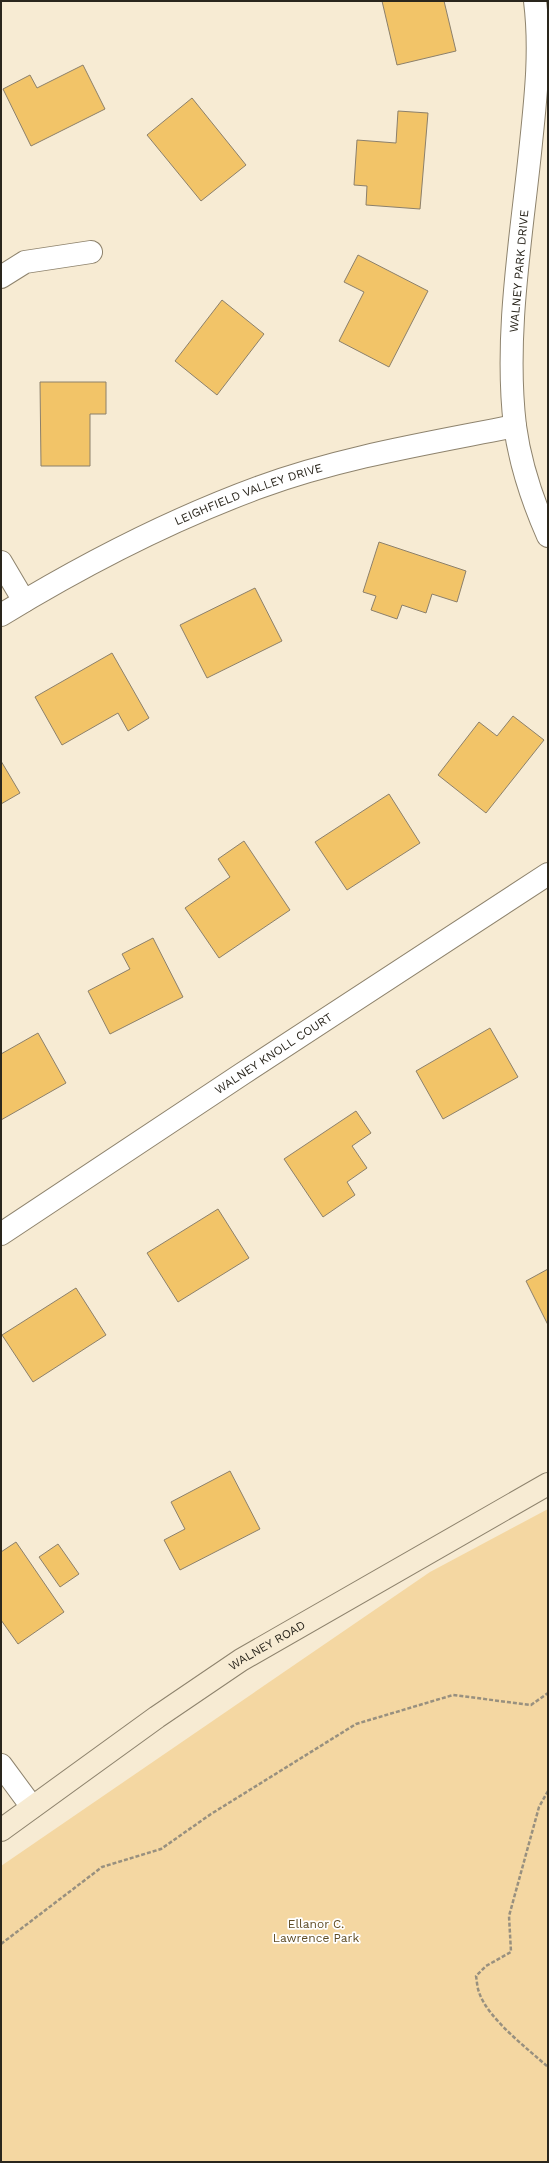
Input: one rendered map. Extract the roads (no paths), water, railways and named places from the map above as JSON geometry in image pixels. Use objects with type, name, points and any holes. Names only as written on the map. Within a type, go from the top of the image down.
[{"type":"main road","name":"WALNEY ROAD","points":[[1,1830],[156,1717],[242,1660],[548,1484]]},
{"type":"street","name":"WALNEY PARK DRIVE","points":[[535,1],[538,24],[538,72],[511,354],[515,426],[528,482],[548,536]]},
{"type":"street","points":[[1,277],[25,262],[91,252]]},
{"type":"street","name":"LEIGHFIELD VALLEY DRIVE","points":[[1,615],[145,535],[260,487],[358,458],[515,426]]},
{"type":"street","points":[[1,562],[24,601]]},
{"type":"street","name":"WALNEY KNOLL COURT","points":[[1,1234],[548,874]]},
{"type":"street","points":[[1,1765],[32,1807]]},
{"type":"park label","name":"Ellanor C. Lawrence Park","points":[[316,1931]]}]
